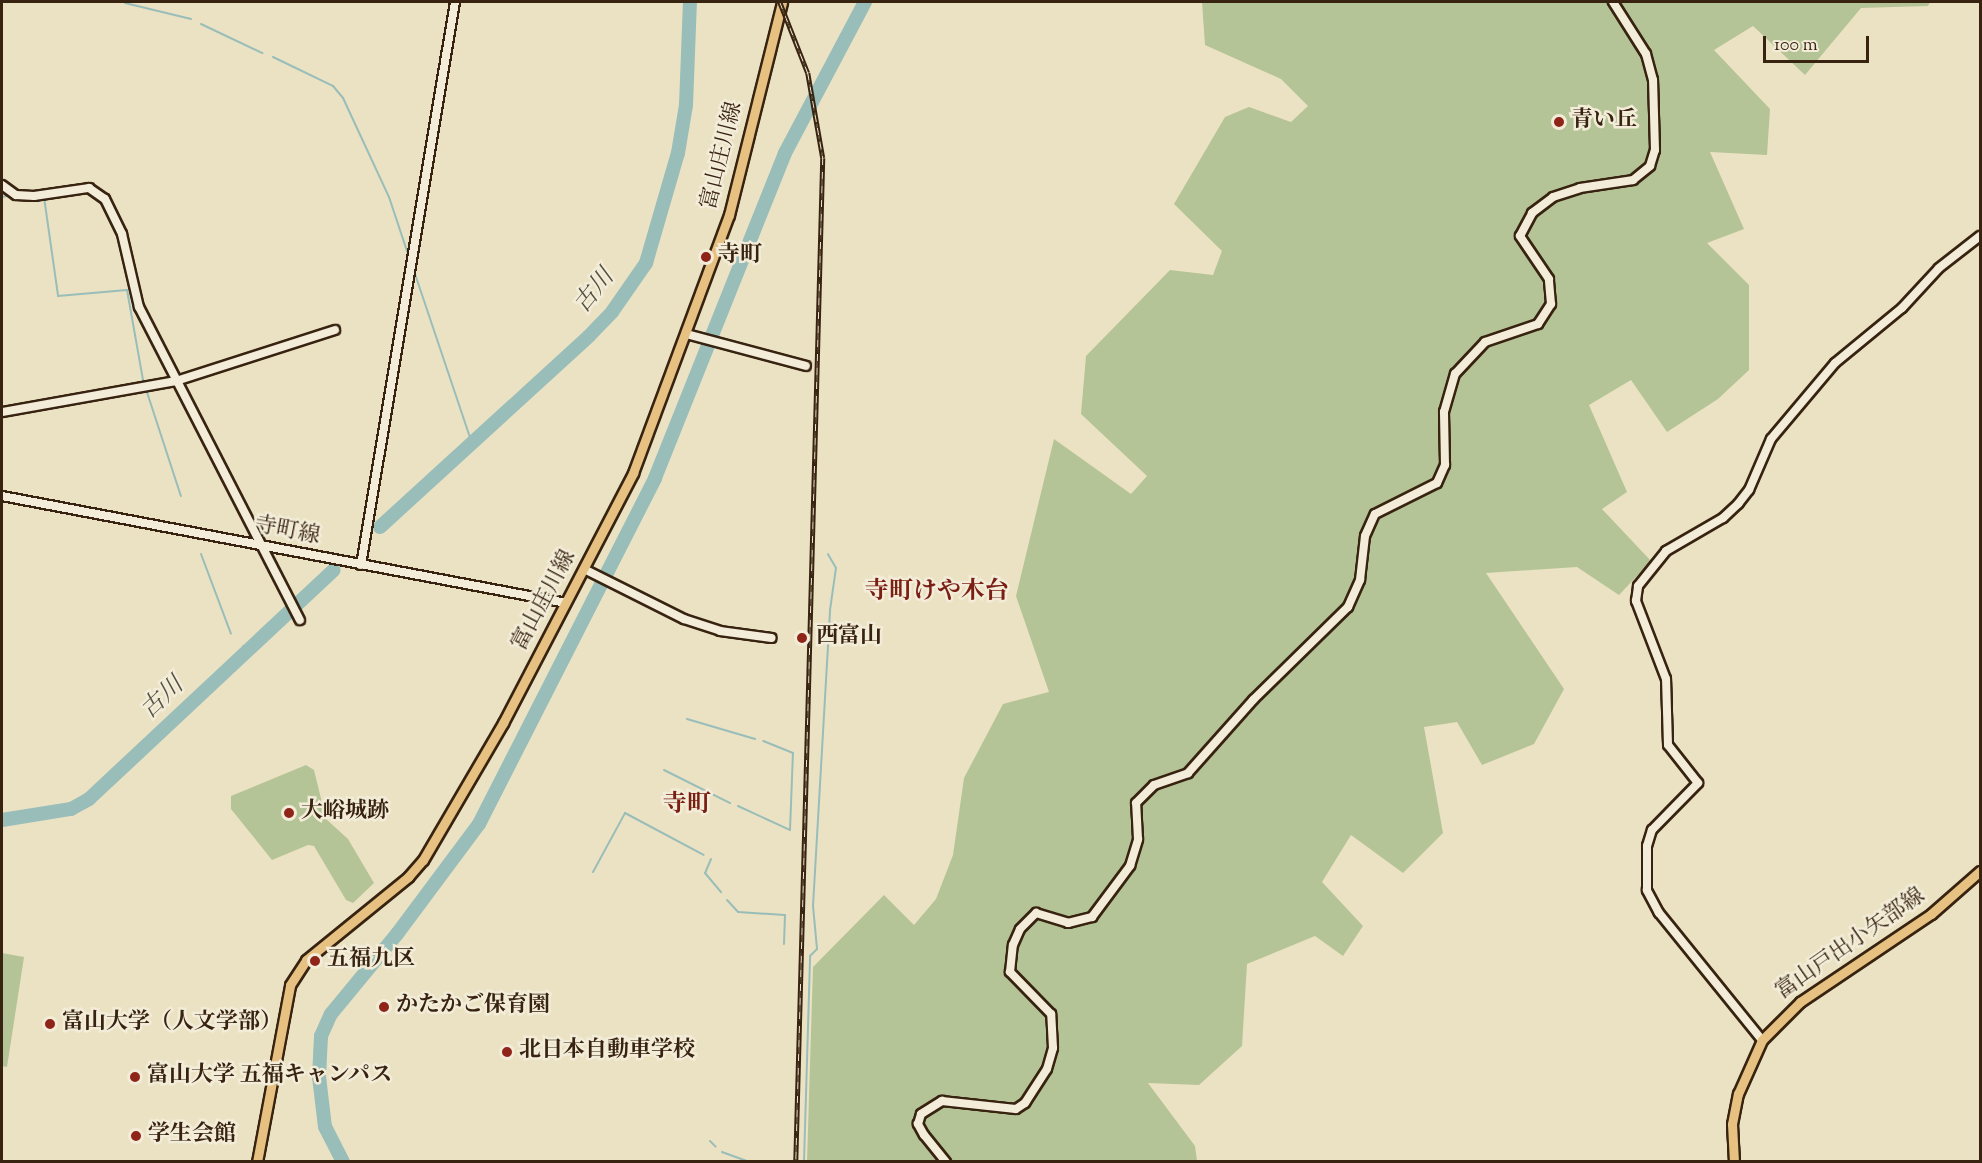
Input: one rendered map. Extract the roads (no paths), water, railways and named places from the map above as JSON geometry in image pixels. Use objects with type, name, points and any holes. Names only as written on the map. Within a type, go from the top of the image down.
[{"type":"main road","name":"富山庄川線","points":[[257,1161],[290,985],[321,946],[417,869],[466,789],[633,473],[729,215],[782,2]]},
{"type":"main road","name":"富山戸出小矢部線","points":[[1734,1161],[1732,1124],[1738,1094],[1762,1040],[1800,1002],[1931,914],[1980,872]]},
{"type":"street","points":[[361,565],[455,2]]},
{"type":"street","points":[[946,1161],[924,1135],[918,1124],[921,1114],[942,1101],[1016,1108],[1025,1103],[1047,1069],[1053,1048],[1051,1014],[1010,972],[1013,945],[1020,929],[1036,913],[1068,923],[1092,917],[1130,866],[1138,839],[1136,803],[1154,785],[1188,774],[1253,700],[1348,607],[1355,597],[1365,536],[1374,514],[1437,483],[1445,465],[1444,412],[1455,374],[1485,342],[1538,324],[1551,304],[1549,279],[1520,236],[1532,213],[1553,197],[1580,188],[1633,180],[1650,166],[1656,125],[1653,80],[1646,54],[1613,2]]},
{"type":"street","points":[[2,186],[16,195],[34,196],[89,188],[105,199],[122,234],[132,291],[300,620]]},
{"type":"street","points":[[1762,1040],[1659,913],[1647,890],[1647,846],[1652,830],[1698,783],[1668,745],[1666,679],[1640,613],[1638,586],[1666,551],[1723,518],[1738,504],[1749,490],[1771,439],[1835,363],[1902,308],[1939,268],[1980,236]]},
{"type":"street","points":[[2,412],[176,381],[335,330]]},
{"type":"street","points":[[686,334],[806,366]]},
{"type":"street","name":"寺町線","points":[[2,496],[566,603]]},
{"type":"street","points":[[584,569],[684,619],[720,632],[772,638]]},
{"type":"waterway","name":"古川","points":[[380,527],[589,336],[612,312],[646,263],[678,153],[686,105],[690,2]]},
{"type":"waterway","points":[[343,1162],[325,1127],[319,1077],[321,1036],[331,1014],[397,934],[479,824],[655,478],[785,153],[865,2]]},
{"type":"waterway","points":[[125,3],[191,19]]},
{"type":"waterway","points":[[201,24],[262,53]]},
{"type":"waterway","points":[[273,57],[333,86],[343,98],[389,197],[409,257]]},
{"type":"waterway","points":[[31,192],[43,190],[58,296],[127,290],[143,380],[181,496]]},
{"type":"waterway","points":[[2,197],[11,195]]},
{"type":"waterway","points":[[414,271],[472,443]]},
{"type":"waterway","points":[[201,554],[231,634]]},
{"type":"waterway","points":[[804,1162],[810,956],[817,949],[813,906],[830,610],[836,568],[828,554]]},
{"type":"waterway","name":"古川","points":[[2,820],[71,809],[89,799],[334,570]]},
{"type":"waterway","name":"古川","points":[[243,646],[249,653]]},
{"type":"waterway","points":[[687,719],[755,739]]},
{"type":"waterway","points":[[738,806],[790,830],[793,753],[763,741]]},
{"type":"waterway","points":[[664,770],[730,803]]},
{"type":"waterway","points":[[593,872],[625,813],[704,855]]},
{"type":"waterway","points":[[711,859],[705,873],[721,892]]},
{"type":"waterway","points":[[727,900],[738,912],[785,915],[784,944]]},
{"type":"waterway","points":[[710,1141],[716,1147]]},
{"type":"waterway","points":[[722,1152],[750,1162]]},
{"type":"railway","points":[[780,2],[808,73],[823,158],[796,1162]]},
{"type":"place","name":"青い丘","points":[[1559,122]]},
{"type":"place","name":"寺町","points":[[706,257]]},
{"type":"place","name":"西富山","points":[[802,638]]},
{"type":"place","name":"大峪城跡","points":[[289,813]]},
{"type":"place","name":"五福九区","points":[[315,961]]},
{"type":"place","name":"かたかご保育園","points":[[384,1007]]},
{"type":"place","name":"富山大学（人文学部）","points":[[50,1024]]},
{"type":"place","name":"北日本自動車学校","points":[[507,1052]]},
{"type":"place","name":"富山大学 五福キャンパス","points":[[135,1077]]},
{"type":"place","name":"学生会館","points":[[136,1136]]},
{"type":"district","name":"寺町けや木台","points":[[937,593]]},
{"type":"district","name":"寺町","points":[[687,806]]}]
